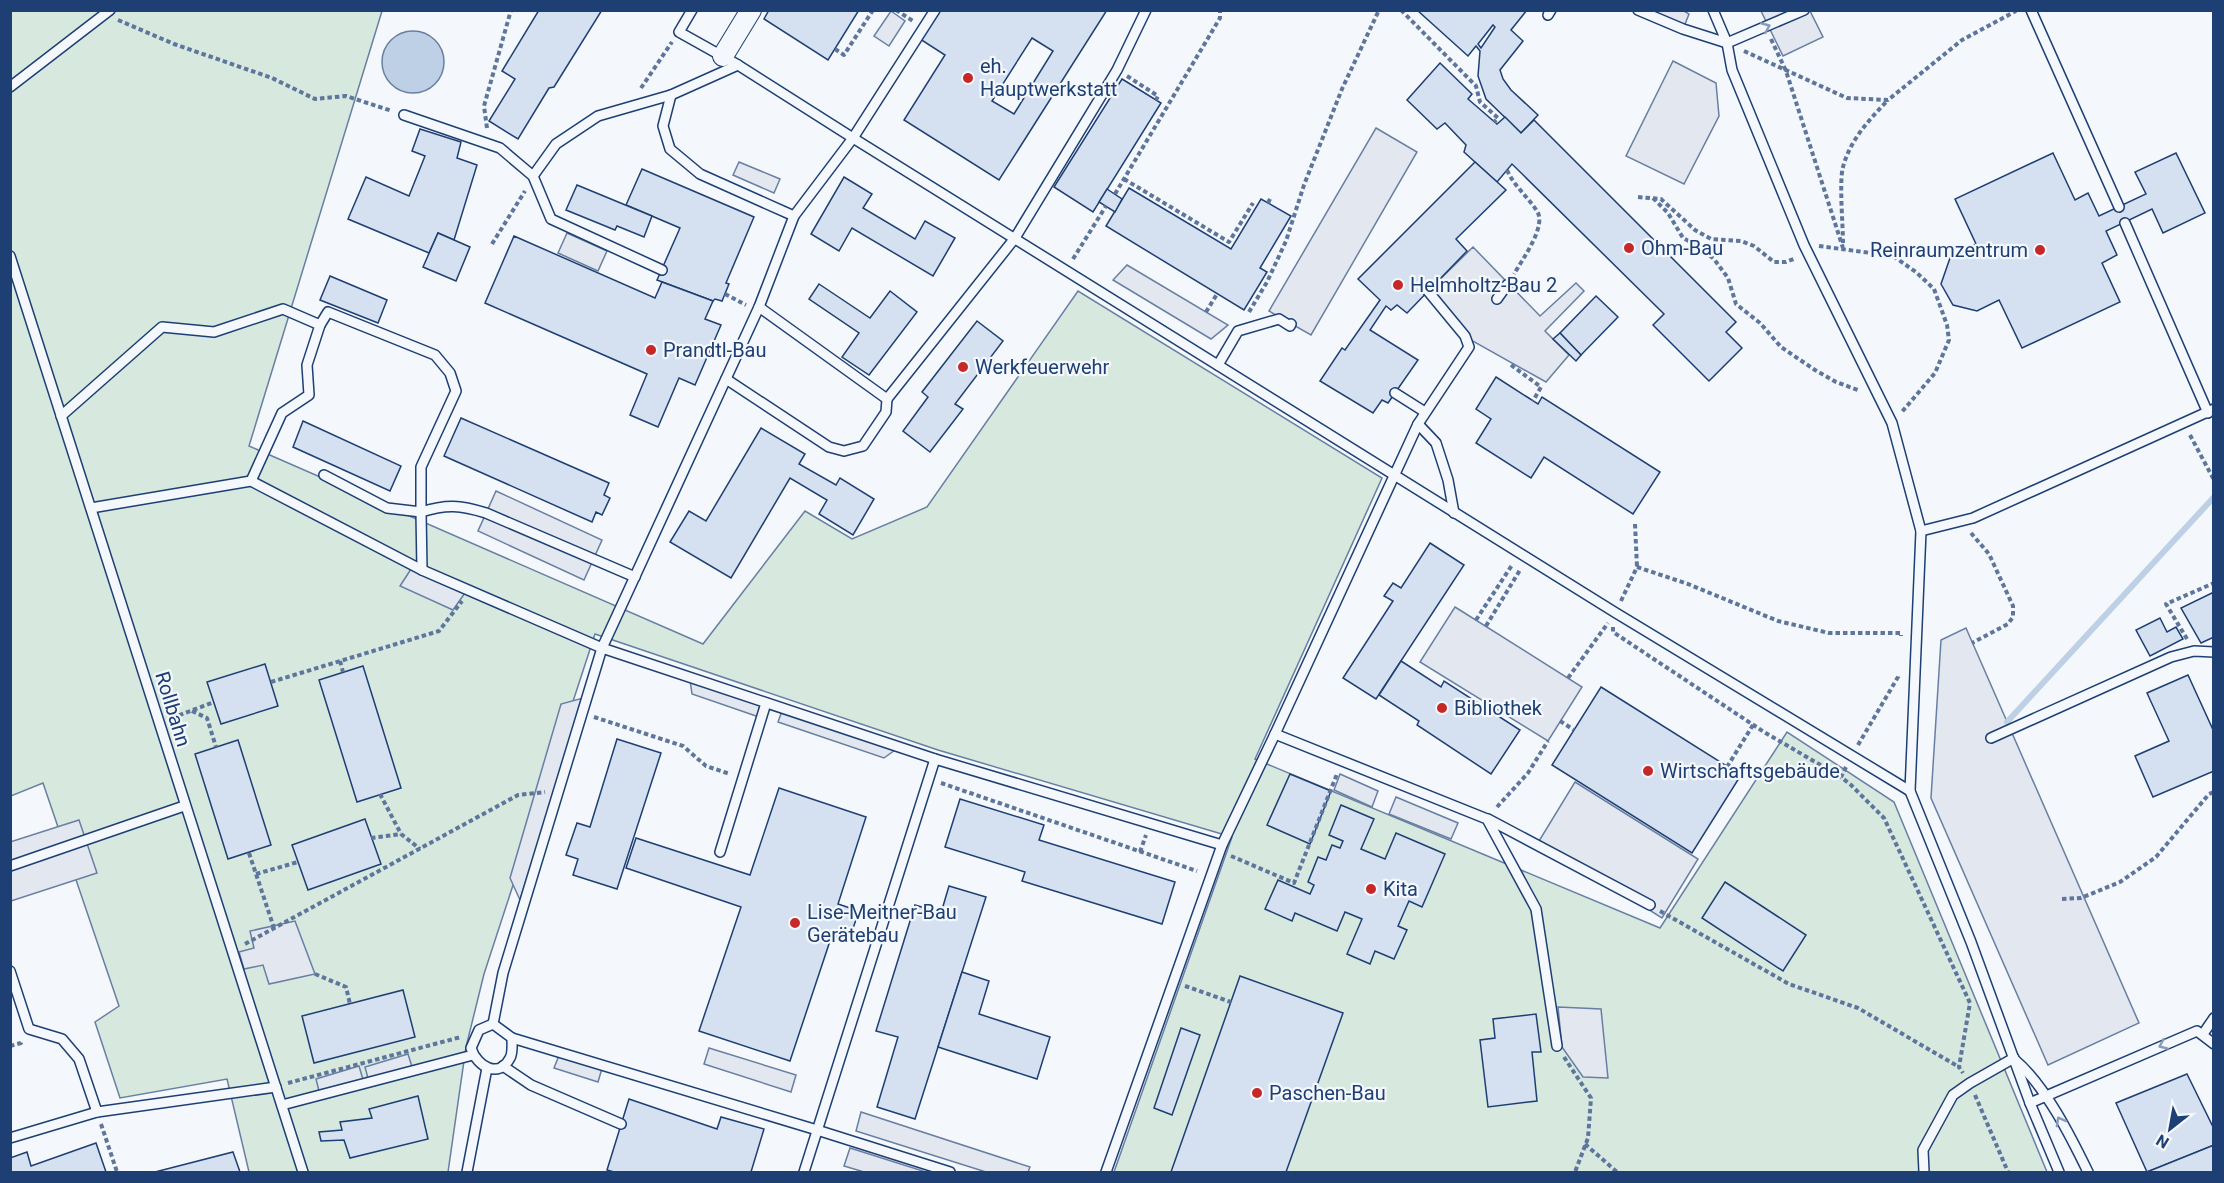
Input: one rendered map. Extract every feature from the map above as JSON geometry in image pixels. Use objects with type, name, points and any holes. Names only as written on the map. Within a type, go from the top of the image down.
[{"type":"street","points":[[730,60],[751,10]]},
{"type":"lane","points":[[692,10],[679,32],[730,60],[1523,556],[1910,791]]},
{"type":"lane","points":[[493,1024],[503,973],[602,648],[758,309],[794,216],[853,138],[935,10]]},
{"type":"lane","points":[[726,380],[829,447],[844,451],[863,446],[886,412],[887,399],[1015,238],[1117,70],[1146,10]]},
{"type":"lane","points":[[1638,10],[1683,29],[1728,43],[1804,10]]},
{"type":"lane","points":[[1713,10],[1728,43],[1732,70],[1804,245],[1892,423],[1921,531],[1910,791],[1971,942],[2030,1103],[2059,1173]]},
{"type":"lane","points":[[2031,10],[2119,207]]},
{"type":"lane","points":[[10,87],[108,12]]},
{"type":"lane","points":[[533,176],[556,144],[598,116],[671,96],[730,60]]},
{"type":"lane","points":[[671,96],[663,126],[670,149],[700,174],[794,216]]},
{"type":"lane","points":[[404,115],[500,148],[533,176],[550,219],[662,270]]},
{"type":"lane","points":[[1921,531],[1973,518],[2211,411],[2125,223]]},
{"type":"lane","name":"Rollbahn","points":[[10,256],[303,1173]]},
{"type":"lane","points":[[1497,299],[1508,285]]},
{"type":"lane","points":[[1106,1173],[1221,848],[1393,474],[1425,412],[1469,347],[1465,336],[1427,291]]},
{"type":"lane","points":[[61,416],[162,327],[214,332],[283,309],[320,325]]},
{"type":"lane","points":[[758,309],[887,399]]},
{"type":"lane","points":[[251,481],[282,413],[309,395],[307,365],[320,325],[328,312],[435,355],[450,373],[456,392],[421,468],[422,570]]},
{"type":"lane","points":[[1218,365],[1238,331],[1279,319],[1290,326],[1291,324]]},
{"type":"lane","points":[[1395,393],[1425,412]]},
{"type":"lane","points":[[1418,424],[1436,443],[1448,480],[1454,513]]},
{"type":"lane","points":[[324,476],[387,508],[421,512],[439,506],[460,506],[486,513],[635,577]]},
{"type":"lane","points":[[91,508],[251,481],[422,570],[602,648],[935,759],[1221,848]]},
{"type":"lane","points":[[1991,738],[2171,657],[2194,651],[2214,652]]},
{"type":"lane","points":[[720,852],[766,703]]},
{"type":"lane","points":[[1275,734],[1487,819],[1650,905]]},
{"type":"lane","points":[[804,1173],[935,759]]},
{"type":"lane","points":[[10,866],[184,806]]},
{"type":"lane","points":[[1487,819],[1536,909],[1557,1046]]},
{"type":"lane","points":[[10,972],[29,1029],[62,1039],[79,1059],[97,1112]]},
{"type":"lane","points":[[2203,1034],[2214,1018]]},
{"type":"lane","points":[[493,1024],[477,1033],[471,1048],[475,1060],[487,1068],[502,1066],[511,1057],[512,1038]]},
{"type":"lane","points":[[493,1024],[512,1038],[817,1130],[950,1173]]},
{"type":"lane","points":[[2030,1103],[2197,1031],[2214,1044]]},
{"type":"lane","points":[[282,1105],[473,1055]]},
{"type":"lane","points":[[1924,1173],[1923,1150],[1953,1095],[2014,1058]]},
{"type":"lane","points":[[2014,1058],[2027,1070],[2046,1095],[2088,1173]]},
{"type":"lane","points":[[502,1066],[531,1085],[621,1124]]},
{"type":"lane","points":[[467,1173],[487,1068]]},
{"type":"lane","points":[[10,1138],[97,1112],[276,1087]]},
{"type":"path","points":[[492,146],[485,122],[484,106],[512,10]]},
{"type":"path","points":[[835,49],[844,56],[873,10]]},
{"type":"path","points":[[1114,194],[1220,18],[1220,10]]},
{"type":"path","points":[[1238,331],[1267,282],[1286,241],[1304,184],[1342,89],[1379,10]]},
{"type":"path","points":[[1401,10],[1476,86],[1480,102],[1496,120],[1502,114]]},
{"type":"path","points":[[1843,248],[1842,168],[1852,143],[1862,128],[1888,100],[1962,40],[2017,10]]},
{"type":"path","points":[[108,12],[174,44],[272,78],[315,99],[346,96],[404,115]]},
{"type":"path","points":[[1765,27],[1786,71],[1843,248]]},
{"type":"path","points":[[633,105],[636,95],[679,32]]},
{"type":"path","points":[[1728,43],[1847,98],[1888,100]]},
{"type":"path","points":[[1117,70],[1149,93],[1158,96],[1156,100]]},
{"type":"path","points":[[1507,170],[1512,182],[1539,213],[1540,223],[1529,249],[1508,285]]},
{"type":"path","points":[[492,244],[533,176]]},
{"type":"path","points":[[1124,179],[1230,242],[1253,203]]},
{"type":"path","points":[[1268,203],[1271,197]]},
{"type":"path","points":[[1638,197],[1661,199],[1695,230],[1711,239],[1741,241],[1754,246],[1774,262],[1795,258],[1805,259]]},
{"type":"path","points":[[1653,198],[1668,213],[1683,238],[1700,247],[1714,259],[1728,278],[1736,304],[1760,323],[1781,347],[1822,374],[1862,391],[1857,381]]},
{"type":"path","points":[[1066,270],[1106,206]]},
{"type":"path","points":[[1804,245],[1843,248],[1893,256],[1916,272],[1934,289],[1947,325],[1949,340],[1935,373],[1892,423]]},
{"type":"path","points":[[725,294],[758,309]]},
{"type":"path","points":[[1206,312],[1217,294]]},
{"type":"path","points":[[1511,365],[1541,387],[1533,401]]},
{"type":"path","points":[[2184,423],[2213,479]]},
{"type":"path","points":[[1972,643],[2008,624],[2013,617],[2013,606],[1989,554],[1970,532],[1973,518]]},
{"type":"path","points":[[1635,524],[1637,567]]},
{"type":"path","points":[[1476,620],[1523,556]]},
{"type":"path","points":[[1486,626],[1523,556]]},
{"type":"path","points":[[2194,651],[2166,604],[2214,583]]},
{"type":"path","points":[[271,682],[439,631],[470,591]]},
{"type":"path","points":[[1616,613],[1612,632],[1753,725],[1841,777]]},
{"type":"path","points":[[1901,633],[1902,621]]},
{"type":"path","points":[[340,662],[343,672]]},
{"type":"path","points":[[158,723],[214,702]]},
{"type":"path","points":[[191,711],[207,718],[216,747]]},
{"type":"path","points":[[582,713],[683,746],[706,766],[742,778]]},
{"type":"path","points":[[1560,721],[1574,730]]},
{"type":"path","points":[[1727,767],[1753,725]]},
{"type":"path","points":[[1487,819],[1528,773],[1548,741]]},
{"type":"path","points":[[1221,848],[1294,883],[1343,761]]},
{"type":"path","points":[[929,779],[1210,876]]},
{"type":"path","points":[[233,950],[518,795],[558,791]]},
{"type":"path","points":[[2062,899],[2081,898],[2120,882],[2156,857],[2208,794],[2214,792]]},
{"type":"path","points":[[380,794],[401,834],[420,849]]},
{"type":"path","points":[[371,838],[401,834]]},
{"type":"path","points":[[249,852],[274,928]]},
{"type":"path","points":[[256,874],[298,862]]},
{"type":"path","points":[[1650,905],[1789,984],[1858,1008],[1959,1067]]},
{"type":"path","points":[[315,974],[346,987],[350,1004]]},
{"type":"path","points":[[1173,982],[1231,1002]]},
{"type":"path","points":[[276,1087],[477,1033]]},
{"type":"path","points":[[1557,1046],[1591,1098],[1585,1144],[1575,1173]]},
{"type":"path","points":[[1970,1083],[2008,1173]]},
{"type":"path","points":[[97,1112],[117,1173]]},
{"type":"path","points":[[1585,1144],[1617,1173]]},
{"type":"shaded area","points":[[11,11],[382,11],[249,446],[703,644],[805,511],[852,539],[927,507],[1078,291],[1382,478],[1255,759],[1660,928],[1787,732],[1894,802],[2047,1172],[1114,1172],[1232,837],[938,750],[595,634],[484,974],[466,1047],[448,1172],[249,1172],[227,1079],[120,1098],[95,1022],[119,1006],[43,783],[11,796]]},
{"type":"shaded area","points":[[891,11],[905,21],[889,46],[874,36]]},
{"type":"shaded area","points":[[1638,11],[1684,11],[1689,14],[1683,29]]},
{"type":"shaded area","points":[[1761,11],[1810,11],[1823,37],[1783,56]]},
{"type":"shaded area","points":[[1673,61],[1716,83],[1719,116],[1684,184],[1626,156]]},
{"type":"shaded area","points":[[1376,128],[1417,152],[1311,335],[1269,311]]},
{"type":"shaded area","points":[[739,162],[780,179],[774,193],[733,175]]},
{"type":"shaded area","points":[[567,233],[607,251],[598,271],[558,253]]},
{"type":"shaded area","points":[[1473,247],[1540,316],[1576,283],[1584,291],[1545,331],[1569,355],[1546,382],[1469,339],[1427,292]]},
{"type":"shaded area","points":[[1127,265],[1228,325],[1211,339],[1113,280]]},
{"type":"shaded area","points":[[496,491],[602,540],[584,580],[478,531]]},
{"type":"shaded area","points":[[413,566],[467,590],[453,610],[400,586]]},
{"type":"shaded area","points":[[1455,607],[1582,687],[1548,741],[1420,662]]},
{"type":"shaded area","points":[[1966,628],[2139,1023],[2048,1065],[1931,798],[1941,640]]},
{"type":"shaded area","points":[[690,680],[763,704],[759,717],[692,694]]},
{"type":"shaded area","points":[[583,698],[520,900],[510,878],[561,704]]},
{"type":"shaded area","points":[[782,711],[895,750],[884,758],[778,722]]},
{"type":"shaded area","points":[[1340,774],[1378,791],[1372,807],[1334,790]]},
{"type":"shaded area","points":[[1575,782],[1698,859],[1662,918],[1539,841]]},
{"type":"shaded area","points":[[1396,797],[1458,823],[1451,839],[1389,814]]},
{"type":"shaded area","points":[[79,820],[97,873],[11,901],[10,842]]},
{"type":"shaded area","points":[[295,921],[315,974],[269,984],[263,965],[244,969],[239,952],[254,948],[250,931]]},
{"type":"shaded area","points":[[1558,1007],[1601,1009],[1608,1078],[1583,1077],[1562,1047]]},
{"type":"shaded area","points":[[709,1048],[796,1075],[791,1092],[704,1064]]},
{"type":"shaded area","points":[[560,1053],[603,1065],[598,1082],[554,1068]]},
{"type":"shaded area","points":[[408,1054],[413,1070],[369,1082],[365,1067]]},
{"type":"shaded area","points":[[359,1066],[364,1083],[320,1095],[316,1079]]},
{"type":"shaded area","points":[[861,1112],[1030,1167],[1028,1172],[986,1172],[856,1131]]},
{"type":"shaded area","points":[[850,1148],[926,1172],[864,1172],[844,1166]]},
{"type":"water","points":[[407,31],[419,31],[435,40],[442,50],[444,62],[442,74],[435,84],[419,93],[407,93],[396,88],[387,79],[382,68],[382,56],[387,45],[396,36]]},
{"type":"building","points":[[539,10],[602,10],[554,87],[549,88],[518,139],[489,121],[515,79],[502,71]]},
{"type":"building","points":[[769,10],[859,10],[828,60],[764,19]]},
{"type":"building","name":"eh. Hauptwerkstatt","points":[[938,10],[1107,10],[999,180],[904,120],[945,55],[920,39]],"holes":[[[1032,38],[1053,51],[1014,114],[992,101]]]},
{"type":"building","points":[[1417,10],[1527,10],[1511,30],[1523,41],[1500,70],[1511,90],[1538,115],[1521,133],[1486,99],[1478,76],[1480,51],[1476,46],[1468,56]],"holes":[[[1493,25],[1495,27],[1481,48],[1478,44]]]},
{"type":"building","name":"Ohm-Bau","points":[[1440,63],[1472,94],[1468,99],[1497,124],[1505,117],[1521,133],[1534,120],[1736,322],[1726,332],[1742,348],[1709,381],[1653,325],[1664,314],[1512,164],[1497,182],[1464,152],[1466,145],[1445,123],[1437,129],[1407,100]]},
{"type":"building","points":[[1122,79],[1161,103],[1093,212],[1054,187]]},
{"type":"building","points":[[420,129],[461,142],[457,158],[477,165],[454,240],[438,233],[429,253],[348,219],[366,177],[409,196],[425,156],[412,151]]},
{"type":"building","name":"Reinraumzentrum","points":[[2053,153],[2075,200],[2088,193],[2099,216],[2146,194],[2135,172],[2176,153],[2205,213],[2163,233],[2152,209],[2106,231],[2117,255],[2102,263],[2120,302],[2022,348],[1999,300],[1977,311],[1953,305],[1941,284],[1950,258],[1976,244],[1955,199]]},
{"type":"building","name":"Helmholtz-Bau 2","points":[[1475,162],[1506,190],[1456,239],[1467,251],[1407,313],[1397,305],[1391,310],[1386,306],[1370,330],[1418,360],[1388,403],[1382,400],[1373,413],[1320,381],[1342,348],[1345,350],[1380,300],[1358,279]]},
{"type":"building","points":[[642,169],[754,217],[726,283],[729,284],[722,301],[715,299],[713,301],[657,280],[680,228],[626,205]]},
{"type":"building","points":[[844,177],[872,194],[863,208],[915,239],[925,221],[955,238],[933,276],[852,228],[839,251],[811,234]]},
{"type":"building","points":[[577,185],[652,216],[644,237],[617,226],[615,230],[566,210]]},
{"type":"building","points":[[1129,188],[1231,249],[1261,199],[1291,216],[1260,268],[1267,272],[1244,310],[1106,226]]},
{"type":"building","points":[[1107,189],[1122,199],[1115,212],[1099,202]]},
{"type":"building","points":[[438,233],[470,247],[456,281],[423,267]]},
{"type":"building","name":"Prandtl-Bau","points":[[514,236],[655,298],[662,282],[713,301],[705,319],[721,325],[695,385],[679,378],[658,427],[630,415],[647,374],[485,303]]},
{"type":"building","points":[[330,276],[387,300],[378,323],[320,300]]},
{"type":"building","points":[[819,284],[870,318],[890,291],[917,312],[869,375],[842,357],[859,333],[809,299]]},
{"type":"building","points":[[1596,296],[1618,317],[1581,355],[1560,333]]},
{"type":"building","name":"Werkfeuerwehr","points":[[977,321],[1003,341],[955,404],[963,409],[930,452],[903,431],[928,397],[922,392]]},
{"type":"building","points":[[1560,333],[1581,355],[1576,361],[1553,339]]},
{"type":"building","points":[[1496,377],[1538,404],[1542,397],[1660,472],[1633,514],[1544,457],[1531,478],[1476,443],[1491,419],[1476,409]]},
{"type":"building","points":[[461,418],[609,483],[604,495],[610,498],[602,515],[596,512],[592,522],[444,456]]},
{"type":"building","points":[[303,421],[401,466],[390,491],[293,447]]},
{"type":"building","points":[[761,428],[805,454],[799,464],[836,485],[840,478],[874,499],[853,535],[819,514],[827,500],[790,478],[731,578],[670,542],[689,511],[706,521]]},
{"type":"building","points":[[1430,543],[1464,565],[1376,699],[1343,678],[1393,601],[1384,596],[1393,583],[1401,588]]},
{"type":"building","points":[[2214,592],[2214,637],[2201,643],[2181,608]]},
{"type":"building","points":[[2160,618],[2167,632],[2176,627],[2183,639],[2150,656],[2136,630]]},
{"type":"building","name":"Bibliothek","points":[[1401,661],[1441,687],[1444,681],[1520,730],[1491,774],[1417,725],[1419,721],[1379,695]]},
{"type":"building","points":[[265,664],[278,706],[221,724],[207,682]]},
{"type":"building","points":[[363,666],[401,788],[357,802],[319,680]]},
{"type":"building","points":[[2188,675],[2214,732],[2214,771],[2153,797],[2135,756],[2169,741],[2147,693]]},
{"type":"building","name":"Wirtschaftsgebäude","points":[[1601,687],[1741,775],[1692,853],[1552,765]]},
{"type":"building","points":[[617,739],[661,753],[617,889],[573,875],[578,859],[566,855],[577,823],[590,827]]},
{"type":"building","points":[[238,740],[271,845],[228,859],[195,754]]},
{"type":"building","points":[[1290,774],[1331,791],[1310,844],[1267,825]]},
{"type":"building","name":"Lise-Meitner-Bau Gerätebau","points":[[779,788],[866,817],[838,904],[859,911],[849,940],[832,935],[790,1061],[699,1031],[741,907],[626,868],[636,838],[750,875]]},
{"type":"building","points":[[960,799],[1044,825],[1039,840],[1175,882],[1162,924],[1022,881],[1025,872],[945,847]]},
{"type":"building","name":"Kita","points":[[1341,805],[1374,819],[1361,849],[1385,859],[1396,833],[1445,854],[1422,907],[1409,901],[1398,926],[1407,930],[1394,959],[1375,951],[1370,964],[1347,954],[1362,919],[1345,912],[1337,931],[1295,913],[1292,921],[1265,909],[1278,880],[1310,894],[1314,885],[1308,882],[1318,857],[1326,860],[1332,845],[1340,848],[1343,841],[1329,835]]},
{"type":"building","points":[[365,819],[381,864],[308,890],[292,845]]},
{"type":"building","points":[[1725,882],[1806,935],[1783,971],[1702,918]]},
{"type":"building","points":[[949,886],[986,897],[915,1119],[877,1107],[898,1037],[876,1031],[915,905],[941,913]]},
{"type":"building","points":[[962,972],[989,981],[979,1014],[1050,1037],[1037,1079],[938,1047]]},
{"type":"building","name":"Paschen-Bau","points":[[1240,976],[1343,1013],[1286,1172],[1171,1172]]},
{"type":"building","points":[[403,990],[415,1037],[314,1063],[302,1016]]},
{"type":"building","points":[[1536,1014],[1541,1052],[1532,1052],[1537,1101],[1488,1107],[1480,1040],[1495,1038],[1493,1019]]},
{"type":"building","points":[[1181,1028],[1200,1035],[1172,1115],[1154,1108]]},
{"type":"building","points":[[2187,1074],[2214,1129],[2214,1145],[2147,1172],[2116,1103]]},
{"type":"building","points":[[418,1096],[428,1139],[350,1158],[344,1140],[321,1141],[319,1132],[342,1130],[340,1122],[372,1118],[369,1109]]},
{"type":"building","points":[[629,1099],[717,1129],[721,1117],[764,1129],[751,1172],[614,1172],[607,1170]]},
{"type":"building","points":[[96,1143],[106,1172],[10,1172],[10,1158],[27,1152],[31,1166]]},
{"type":"building","points":[[2214,1145],[2214,1172],[2147,1172]]},
{"type":"building","points":[[233,1152],[240,1172],[155,1172]]},
{"type":"waterway","points":[[2007,722],[2214,497]]},
{"type":"place","name":"eh. Hauptwerkstatt","points":[[968,78]]},
{"type":"place","name":"Ohm-Bau","points":[[1629,248]]},
{"type":"place","name":"Reinraumzentrum","points":[[2040,250]]},
{"type":"place","name":"Helmholtz-Bau 2","points":[[1398,285]]},
{"type":"place","name":"Prandtl-Bau","points":[[651,350]]},
{"type":"place","name":"Werkfeuerwehr","points":[[963,367]]},
{"type":"place","name":"Bibliothek","points":[[1442,708]]},
{"type":"place","name":"Wirtschaftsgebäude","points":[[1648,771]]},
{"type":"place","name":"Kita","points":[[1371,889]]},
{"type":"place","name":"Lise-Meitner-Bau Gerätebau","points":[[795,923]]},
{"type":"place","name":"Paschen-Bau","points":[[1257,1093]]}]
